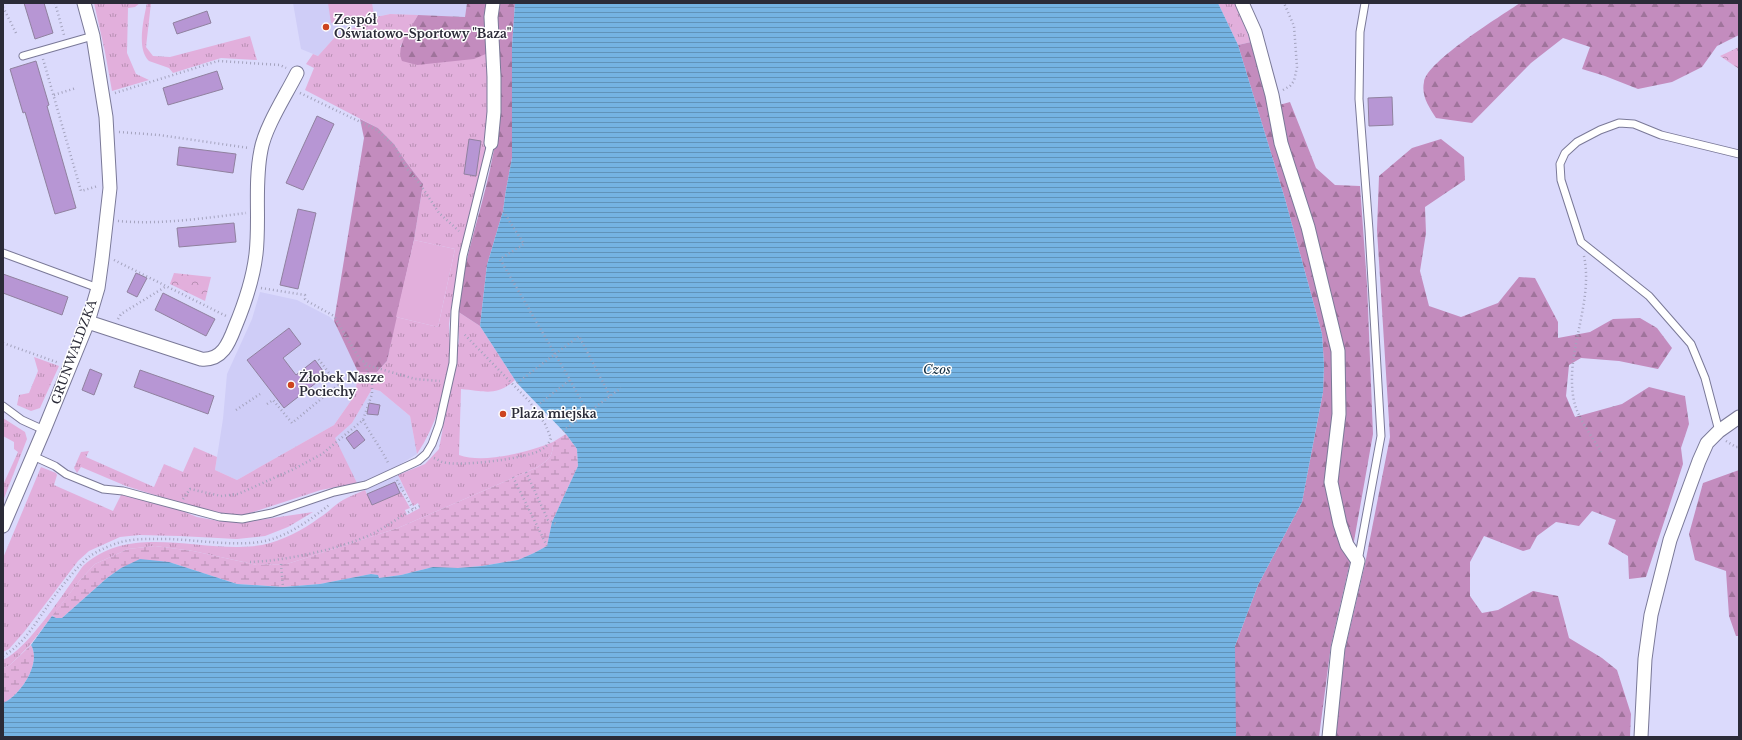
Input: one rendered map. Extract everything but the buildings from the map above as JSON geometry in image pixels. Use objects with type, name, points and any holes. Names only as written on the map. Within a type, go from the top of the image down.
[{"type":"street","name":"GRUNWALDZKA","points":[[3,526],[88,322],[98,288],[107,226],[110,188],[106,117],[93,36],[84,3]]},
{"type":"street","points":[[491,143],[494,112],[491,17],[493,3]]},
{"type":"street","points":[[1242,3],[1255,32],[1272,94],[1281,143],[1308,227],[1338,351],[1339,414],[1331,482],[1340,524],[1347,545],[1358,561],[1338,648],[1329,737]]},
{"type":"street","points":[[88,322],[201,359],[208,360],[221,354],[227,347],[238,322],[250,287],[256,253],[261,149],[265,135],[297,73]]},
{"type":"street","points":[[1642,737],[1645,659],[1651,615],[1658,582],[1670,540],[1707,443],[1719,431],[1739,417]]},
{"type":"lane","points":[[1358,561],[1381,436],[1359,99],[1360,32],[1364,3]]},
{"type":"lane","points":[[23,56],[93,36]]},
{"type":"lane","points":[[1719,431],[1705,378],[1691,344],[1649,296],[1581,242],[1561,180],[1560,164],[1565,153],[1577,142],[1600,130],[1619,123],[1634,124],[1661,134],[1739,154]]},
{"type":"lane","points":[[33,456],[55,466],[66,474],[103,489],[123,491],[220,517],[242,519],[272,513],[334,492],[366,485],[418,462],[426,454],[432,444],[453,363],[454,323],[463,256],[491,143]]},
{"type":"lane","points":[[3,253],[98,288]]},
{"type":"lane","points":[[3,406],[22,420],[44,430]]},
{"type":"path","points":[[55,3],[65,40]]},
{"type":"path","points":[[1279,92],[1290,86],[1294,81],[1297,67],[1294,26],[1284,3]]},
{"type":"path","points":[[3,7],[4,12],[16,33]]},
{"type":"path","points":[[41,52],[82,192],[97,187]]},
{"type":"path","points":[[114,93],[218,61],[280,65],[297,73]]},
{"type":"path","points":[[54,95],[76,88]]},
{"type":"path","points":[[305,94],[377,130],[395,147],[408,170],[420,184],[439,212],[460,232],[469,235]]},
{"type":"path","points":[[118,132],[159,134],[261,149]]},
{"type":"path","points":[[118,221],[138,222],[184,220],[257,212]]},
{"type":"path","points":[[503,212],[524,244],[500,259],[588,413]]},
{"type":"path","points":[[1581,242],[1586,267],[1586,290],[1578,328],[1572,381],[1574,401],[1578,414],[1601,452]]},
{"type":"path","points":[[112,259],[238,322]]},
{"type":"path","points":[[112,331],[121,314],[166,287]]},
{"type":"path","points":[[250,287],[305,295],[305,299],[307,301],[334,316],[359,358],[370,366],[415,379],[448,382]]},
{"type":"path","points":[[426,454],[442,462],[459,464],[496,461],[539,451],[549,444],[551,438],[529,401],[454,323]]},
{"type":"path","points":[[517,383],[579,336],[610,396]]},
{"type":"path","points":[[3,343],[52,361]]},
{"type":"path","points":[[267,404],[273,400],[292,423],[338,385],[317,357]]},
{"type":"path","points":[[178,506],[190,489],[222,496],[238,494],[294,469],[322,454],[363,420],[365,410],[372,394],[372,384],[364,362]]},
{"type":"path","points":[[538,405],[570,380]]},
{"type":"path","points":[[563,431],[621,388]]},
{"type":"path","points":[[236,410],[260,394]]},
{"type":"path","points":[[363,420],[387,458]]},
{"type":"path","points":[[526,472],[548,520],[558,525]]},
{"type":"path","points":[[513,477],[547,546]]},
{"type":"path","points":[[403,492],[413,509]]},
{"type":"path","points":[[3,656],[18,645],[31,630],[47,606],[81,564],[100,550],[120,542],[138,539],[236,543],[260,542],[282,535],[332,503]]},
{"type":"path","points":[[250,562],[282,560],[336,546],[371,534],[420,506]]},
{"type":"path","points":[[281,564],[283,587]]},
{"type":"shaded area","name":"Zespół Oświatowo-Sportowy \"Baza\"","points":[[293,3],[467,3],[465,17],[390,14],[376,17],[335,37],[318,56],[301,49]]},
{"type":"shaded area","name":"Żłobek Nasze Pociechy","points":[[260,292],[297,300],[330,317],[334,321],[358,372],[355,395],[334,425],[237,480],[215,470],[223,419],[227,374],[252,319]]},
{"type":"shaded area","points":[[372,389],[380,391],[410,416],[417,454],[394,468],[405,490],[372,505],[365,490],[367,488],[364,480],[357,483],[334,438],[352,423]]},
{"type":"green space","points":[[94,3],[140,3],[135,7],[128,8],[127,53],[136,74],[149,80],[112,91]]},
{"type":"green space","points":[[147,3],[151,3],[146,47],[153,56],[170,57],[250,36],[257,60],[221,58],[173,73],[169,68],[149,61],[145,56],[142,41]]},
{"type":"green space","points":[[328,3],[372,3],[374,15],[331,23]]},
{"type":"green space","points":[[467,3],[489,3],[488,53],[474,59],[417,65],[402,61],[400,55],[402,43],[418,15],[465,17]]},
{"type":"green space","points":[[497,3],[515,3],[512,47],[512,158],[503,211],[487,265],[480,326],[457,311],[466,263],[491,167],[499,113],[496,58]]},
{"type":"green space","points":[[1218,3],[1235,3],[1251,42],[1238,45]]},
{"type":"green space","points":[[1520,3],[1739,3],[1739,35],[1717,46],[1702,67],[1672,82],[1638,89],[1582,69],[1590,47],[1563,38],[1531,63],[1472,123],[1436,118],[1426,101],[1423,87],[1428,73],[1451,51]]},
{"type":"green space","points":[[390,14],[418,15],[400,47],[488,53],[490,88],[489,123],[478,189],[461,254],[452,304],[449,325],[450,354],[446,383],[435,420],[417,454],[410,416],[380,391],[372,389],[352,423],[335,438],[357,483],[321,490],[244,515],[230,515],[190,506],[126,486],[81,467],[77,473],[74,468],[81,452],[89,451],[86,457],[154,487],[164,464],[183,472],[194,447],[217,457],[215,470],[237,480],[334,425],[355,395],[358,372],[377,372],[387,361],[396,317],[438,327],[455,249],[414,240],[423,184],[394,144],[378,128],[305,90],[314,68],[306,64],[313,54],[318,56],[335,37],[376,17]]},
{"type":"green space","points":[[1251,42],[1272,107],[1290,102],[1316,168],[1335,185],[1360,186],[1367,284],[1373,434],[1351,558],[1331,645],[1319,737],[1236,737],[1235,734],[1235,646],[1258,585],[1302,502],[1323,392],[1324,365],[1322,334],[1285,199],[1238,45]]},
{"type":"green space","points":[[1739,47],[1739,69],[1720,56]]},
{"type":"green space","points":[[360,119],[378,128],[394,144],[423,184],[414,240],[387,361],[377,372],[358,372],[334,321],[364,138]]},
{"type":"green space","points":[[1441,139],[1464,157],[1465,180],[1425,207],[1426,233],[1420,271],[1429,306],[1461,317],[1498,303],[1519,277],[1535,278],[1558,322],[1558,338],[1590,332],[1613,319],[1640,318],[1657,328],[1672,348],[1658,369],[1619,361],[1581,358],[1569,365],[1566,396],[1575,417],[1622,404],[1649,387],[1685,396],[1689,424],[1681,448],[1683,464],[1646,577],[1629,579],[1628,556],[1608,544],[1616,520],[1592,511],[1579,526],[1556,522],[1537,536],[1530,549],[1523,551],[1484,536],[1470,562],[1470,596],[1482,613],[1498,610],[1533,591],[1558,596],[1569,638],[1602,658],[1617,670],[1631,714],[1630,737],[1335,737],[1345,650],[1365,564],[1390,437],[1377,230],[1379,176],[1412,148]]},
{"type":"green space","points":[[414,240],[455,249],[438,327],[396,317]]},
{"type":"green space","points":[[174,273],[211,277],[205,301],[170,284]]},
{"type":"green space","points":[[457,311],[480,326],[515,380],[502,389],[490,392],[461,389],[459,455],[481,458],[506,456],[532,450],[553,442],[550,457],[545,462],[538,467],[398,528],[287,564],[257,565],[193,551],[155,546],[128,549],[95,564],[80,580],[30,645],[10,665],[3,668],[3,660],[13,654],[35,632],[57,604],[83,566],[102,553],[123,545],[146,542],[169,542],[240,547],[262,545],[285,538],[299,531],[348,497],[365,490],[372,505],[401,492],[410,508],[405,510],[407,515],[420,508],[418,503],[413,506],[398,475],[425,464],[439,449],[459,340]]},
{"type":"green space","points":[[34,357],[59,366],[40,408],[31,411],[17,405],[19,395],[29,393],[38,371]]},
{"type":"green space","points":[[3,418],[25,432],[27,439],[3,501],[3,485],[18,452],[14,449],[14,442],[3,436]]},
{"type":"green space","points":[[566,434],[577,449],[578,466],[552,522],[547,546],[518,560],[458,568],[433,567],[401,575],[379,578],[377,575],[371,574],[320,584],[283,587],[237,584],[169,562],[121,568],[107,578],[62,618],[52,616],[80,580],[95,564],[128,549],[155,546],[193,551],[257,565],[287,564],[398,528],[538,467],[550,457],[553,442]]},
{"type":"green space","points":[[41,467],[56,473],[57,475],[54,485],[113,511],[122,493],[175,508],[197,517],[219,521],[245,522],[313,512],[288,527],[265,536],[237,539],[139,535],[120,537],[89,551],[78,561],[24,632],[9,649],[3,652],[3,558]]},
{"type":"green space","points":[[1739,470],[1739,636],[1736,636],[1729,616],[1726,571],[1695,560],[1689,534],[1703,483]]},
{"type":"green space","points":[[31,645],[34,652],[34,661],[28,678],[16,694],[3,703],[3,668],[10,665]]},
{"type":"water","name":"Czos","points":[[515,3],[1218,3],[1238,45],[1285,199],[1322,334],[1324,365],[1323,392],[1302,502],[1258,585],[1235,646],[1236,737],[3,737],[3,703],[16,694],[28,678],[34,661],[34,652],[31,645],[52,616],[62,618],[107,578],[121,568],[140,559],[169,562],[237,584],[283,587],[320,584],[371,574],[378,575],[379,578],[401,575],[433,567],[458,568],[482,566],[518,560],[547,546],[552,522],[578,466],[577,449],[566,434],[517,383],[480,326],[487,265],[503,211],[512,158],[512,47]]},
{"type":"place","name":"Zespół Oświatowo-Sportowy \"Baza\"","points":[[326,27]]},
{"type":"place","name":"Żłobek Nasze Pociechy","points":[[291,385]]},
{"type":"place","name":"Plaża miejska","points":[[503,414]]}]
